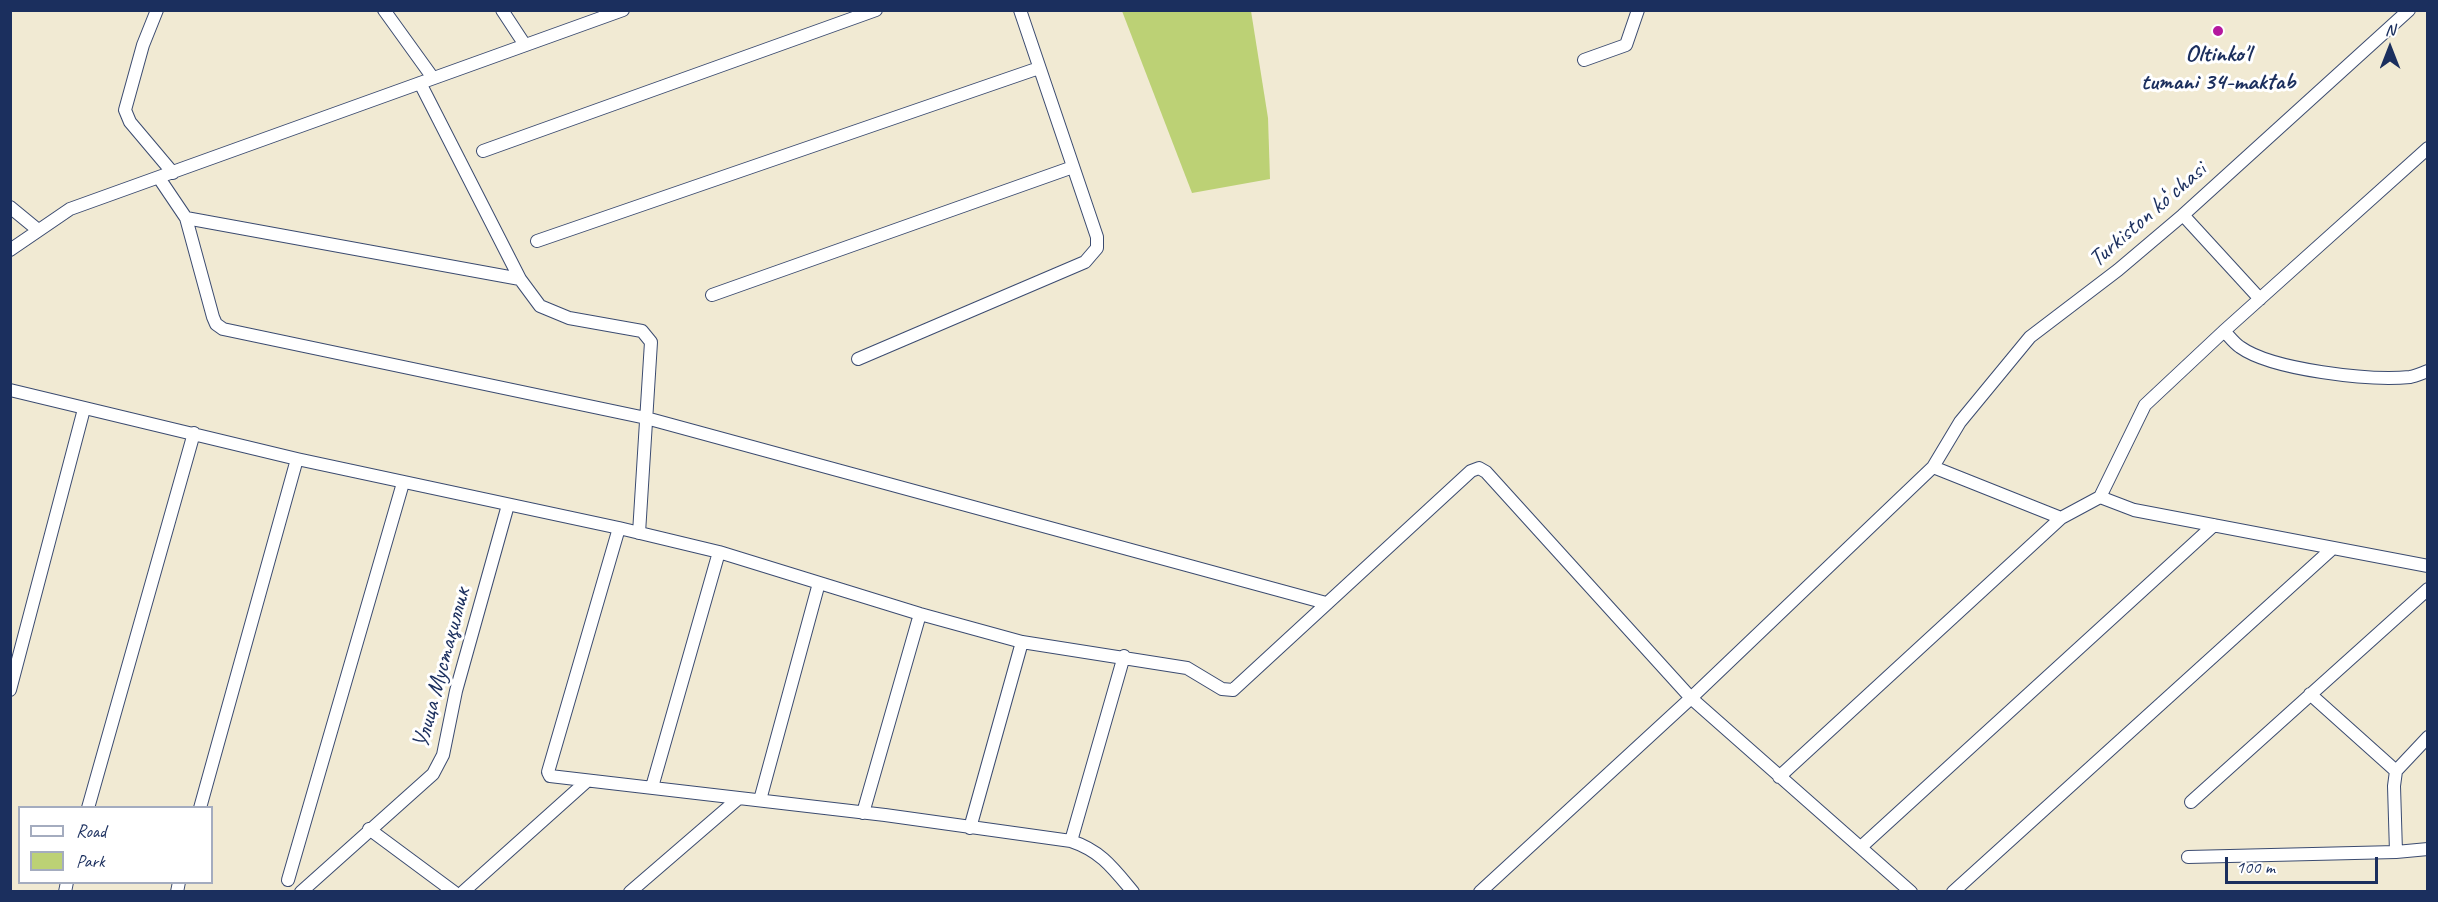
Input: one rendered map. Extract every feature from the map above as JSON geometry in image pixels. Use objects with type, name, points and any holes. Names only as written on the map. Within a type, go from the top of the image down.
[{"type":"street","points":[[157,10],[143,45],[125,110],[130,122],[173,173]]},
{"type":"street","points":[[384,10],[433,78]]},
{"type":"street","points":[[502,10],[525,45]]},
{"type":"street","points":[[483,151],[876,10]]},
{"type":"street","points":[[858,359],[1085,262],[1098,248],[1098,237],[1020,10]]},
{"type":"street","points":[[1584,60],[1626,45],[1638,10]]},
{"type":"street","name":"Turkiston koʻchasi","points":[[1479,891],[1691,698],[1933,466],[1960,422],[2030,337],[2118,270],[2182,215],[2409,10]]},
{"type":"street","points":[[10,250],[70,209],[621,11]]},
{"type":"street","points":[[537,241],[1039,68]]},
{"type":"street","points":[[420,83],[520,279],[540,306],[568,318],[642,331],[651,342],[639,533]]},
{"type":"street","points":[[1779,777],[2061,518],[2100,497],[2145,405],[2427,148]]},
{"type":"street","points":[[712,295],[1073,167]]},
{"type":"street","points":[[159,178],[186,218],[213,316],[216,324],[223,329],[646,418],[1326,603]]},
{"type":"street","points":[[10,207],[38,230]]},
{"type":"street","points":[[2182,215],[2260,299]]},
{"type":"street","points":[[186,218],[520,279]]},
{"type":"street","points":[[2224,331],[2239,346],[2253,354],[2300,368],[2362,375],[2412,377],[2427,371]]},
{"type":"street","points":[[10,390],[297,459],[619,528],[719,552],[920,614],[1022,642],[1124,656],[1187,668],[1222,689],[1233,690],[1471,471],[1479,468],[1486,472],[1691,698],[1911,891]]},
{"type":"street","points":[[10,690],[84,408]]},
{"type":"street","points":[[88,806],[194,433]]},
{"type":"street","points":[[200,806],[297,459]]},
{"type":"street","points":[[1933,466],[2061,518]]},
{"type":"street","points":[[288,880],[403,483]]},
{"type":"street","points":[[2100,497],[2134,510],[2427,566]]},
{"type":"street","name":"Улица Мустақиллик","points":[[301,891],[433,774],[443,754],[456,691],[508,505]]},
{"type":"street","points":[[1861,847],[2214,525]]},
{"type":"street","points":[[619,528],[548,772],[550,776],[760,800],[1071,841],[1089,847],[1103,857],[1133,891]]},
{"type":"street","points":[[1953,891],[2333,548]]},
{"type":"street","points":[[652,787],[719,552]]},
{"type":"street","points":[[760,800],[819,583]]},
{"type":"street","points":[[2192,802],[2427,589]]},
{"type":"street","points":[[863,813],[920,614]]},
{"type":"street","points":[[970,828],[1022,642]]},
{"type":"street","points":[[1071,841],[1124,656]]},
{"type":"street","points":[[2310,694],[2396,771]]},
{"type":"street","points":[[2396,852],[2396,771],[2427,737]]},
{"type":"street","points":[[463,891],[587,781]]},
{"type":"street","points":[[630,891],[739,798]]},
{"type":"street","points":[[369,829],[454,891]]},
{"type":"street","points":[[2188,856],[2396,852],[2427,849]]},
{"type":"green space","points":[[1122,11],[1251,11],[1268,118],[1270,179],[1192,193]]},
{"type":"place","name":"Oltinko'l tumani 34-maktab","points":[[2218,31]]}]
